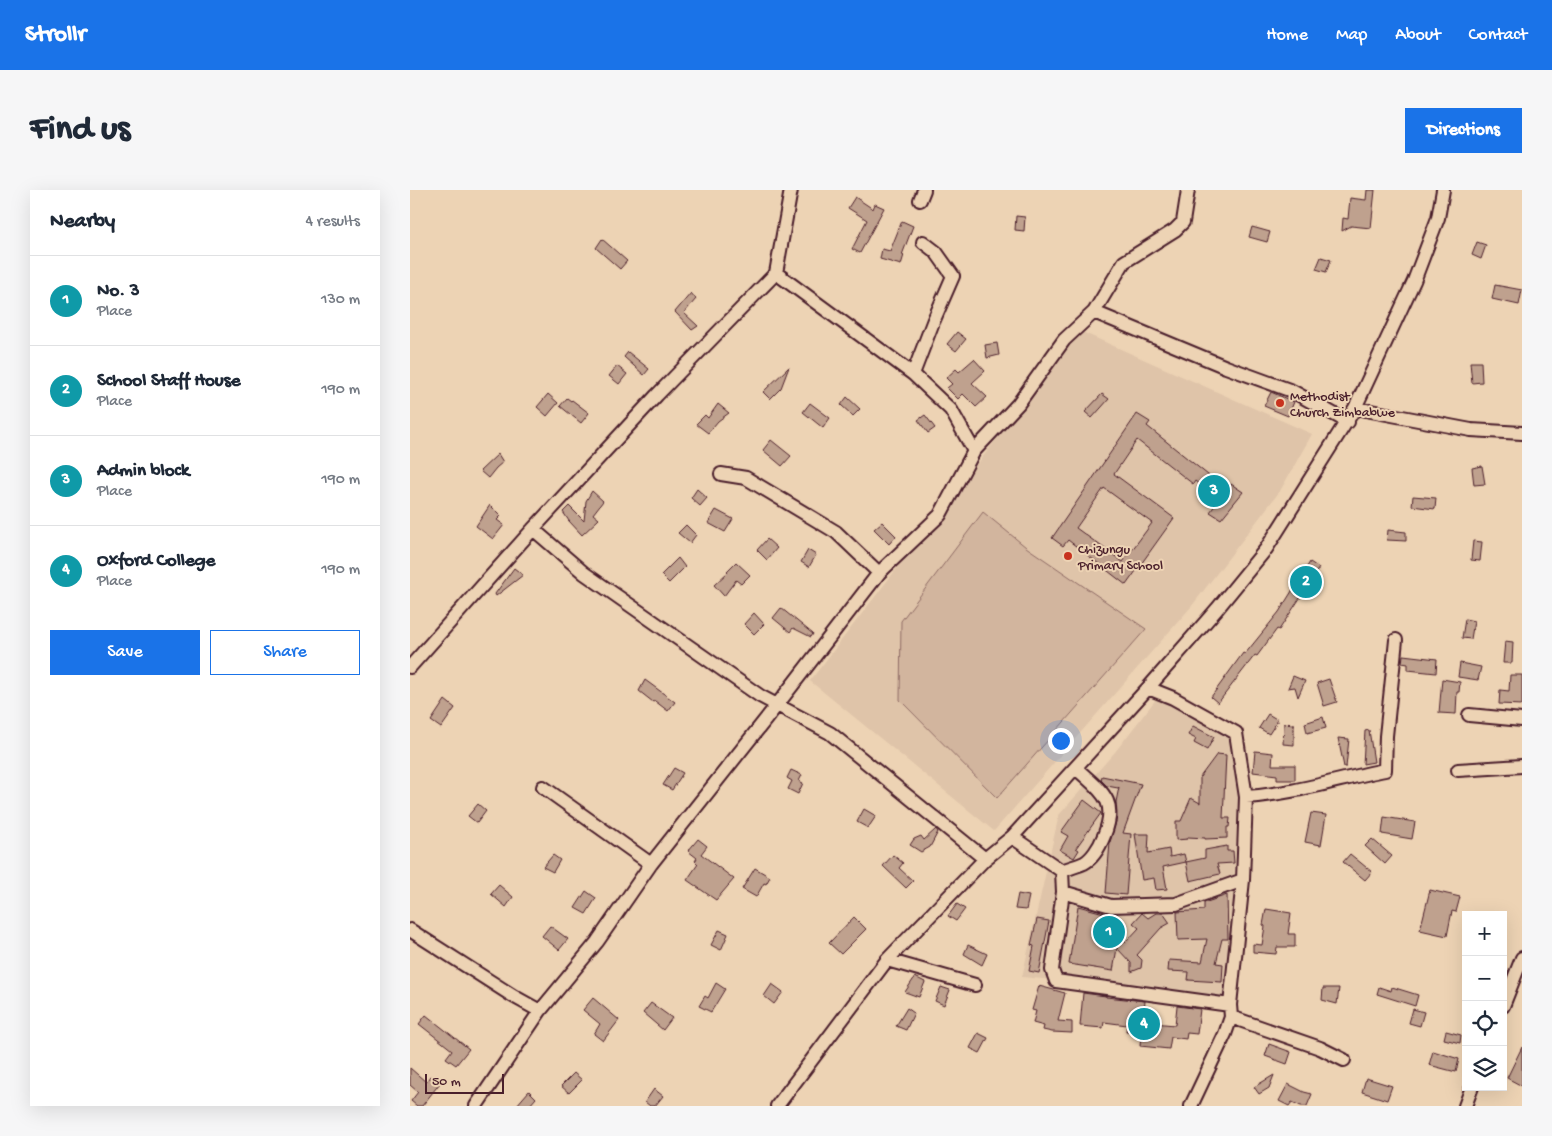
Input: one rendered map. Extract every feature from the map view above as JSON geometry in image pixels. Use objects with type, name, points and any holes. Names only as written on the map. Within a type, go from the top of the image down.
[{"type":"street","points":[[410,667],[533,529],[698,352],[776,273],[791,190]]},
{"type":"street","points":[[777,1106],[887,960],[985,859],[1012,837],[1076,768],[1217,609],[1266,549],[1348,422],[1355,408],[1414,281],[1438,218],[1443,190]]},
{"type":"street","points":[[476,1106],[540,1011],[597,942],[651,864],[879,574],[940,515],[974,451],[1018,404],[1064,340],[1094,312],[1124,262],[1175,230],[1183,222],[1188,193]]},
{"type":"street","points":[[913,374],[932,322],[954,276],[936,252],[923,242]]},
{"type":"street","points":[[776,273],[913,374],[951,410],[974,451]]},
{"type":"street","points":[[1094,312],[1226,367],[1292,391],[1348,422]]},
{"type":"street","points":[[1355,408],[1471,430],[1522,433]]},
{"type":"street","points":[[720,474],[746,478],[836,532],[879,574]]},
{"type":"street","points":[[533,529],[584,572],[760,696],[830,733],[985,859]]},
{"type":"street","points":[[1246,797],[1272,795],[1385,770],[1386,736],[1396,640]]},
{"type":"street","points":[[1148,688],[1172,698],[1236,733],[1246,797],[1243,880],[1230,1011],[1225,1034],[1190,1106]]},
{"type":"street","points":[[1469,715],[1522,720]]},
{"type":"street","points":[[1458,770],[1522,766]]},
{"type":"street","points":[[1062,871],[1086,862],[1102,842],[1110,816],[1108,802],[1099,789],[1076,768]]},
{"type":"street","points":[[543,787],[651,864]]},
{"type":"street","points":[[1012,837],[1062,871]]},
{"type":"street","points":[[1062,871],[1063,892],[1052,970],[1056,981],[1230,1011],[1320,1048],[1344,1060]]},
{"type":"street","points":[[1063,892],[1111,906],[1176,904],[1243,880]]},
{"type":"street","points":[[410,930],[513,996],[540,1011]]},
{"type":"street","points":[[1505,1001],[1522,958]]},
{"type":"street","points":[[887,960],[975,985]]},
{"type":"street","points":[[1465,1106],[1471,1091]]},
{"type":"shaded area","name":"Chizungu Primary School","points":[[1080,331],[1312,434],[1280,491],[1191,607],[994,831],[810,681]]},
{"type":"shaded area","points":[[983,512],[1026,547],[1146,629],[997,798],[900,700],[901,621]]},
{"type":"shaded area","points":[[1160,694],[1238,732],[1241,755],[1230,953],[1225,996],[1022,977],[1059,815],[1115,752]]},
{"type":"building","points":[[1367,190],[1375,190],[1371,228],[1351,226],[1342,231],[1343,218],[1348,219],[1350,198],[1366,200]]},
{"type":"building","points":[[855,197],[873,209],[875,204],[884,208],[860,253],[852,249],[867,220],[848,208]]},
{"type":"building","points":[[1016,216],[1025,217],[1024,231],[1015,230]]},
{"type":"building","points":[[902,221],[913,226],[902,255],[904,255],[901,265],[880,259],[882,249],[890,251]]},
{"type":"building","points":[[1252,227],[1270,232],[1267,242],[1249,237]]},
{"type":"building","points":[[602,239],[627,261],[620,269],[596,248]]},
{"type":"building","points":[[1477,242],[1486,245],[1481,259],[1472,255]]},
{"type":"building","points":[[1321,257],[1331,260],[1326,272],[1316,269]]},
{"type":"building","points":[[1495,285],[1522,290],[1519,305],[1492,299]]},
{"type":"building","points":[[691,293],[696,299],[684,313],[698,326],[692,330],[675,312]]},
{"type":"building","points":[[957,332],[966,339],[956,351],[947,344]]},
{"type":"building","points":[[997,343],[999,355],[987,358],[985,345]]},
{"type":"building","points":[[628,352],[649,369],[644,375],[624,357]]},
{"type":"building","points":[[974,359],[985,371],[972,383],[987,397],[976,407],[963,394],[958,399],[947,388],[952,384],[946,378],[956,369],[959,372]]},
{"type":"building","points":[[1470,362],[1481,362],[1482,382],[1472,383]]},
{"type":"building","points":[[617,366],[627,374],[619,384],[609,376]]},
{"type":"building","points":[[789,367],[781,388],[770,399],[763,392]]},
{"type":"building","name":"Methodist Church Zimbabwe","points":[[1271,392],[1294,402],[1288,416],[1264,406]]},
{"type":"building","points":[[548,394],[558,403],[547,416],[537,407]]},
{"type":"building","points":[[1102,394],[1109,399],[1092,418],[1085,412]]},
{"type":"building","points":[[847,397],[860,409],[853,416],[841,405]]},
{"type":"building","points":[[567,398],[589,413],[581,423],[560,406]]},
{"type":"building","points":[[810,403],[830,418],[823,428],[803,412]]},
{"type":"building","points":[[718,404],[729,413],[718,421],[708,433],[696,424],[705,415],[708,418]]},
{"type":"building","points":[[1137,414],[1150,422],[1147,426],[1208,475],[1228,488],[1231,484],[1243,492],[1221,519],[1210,512],[1219,500],[1195,481],[1193,484],[1137,440],[1114,474],[1174,518],[1126,585],[1068,540],[1063,546],[1052,538]],"holes":[[[1104,488],[1152,523],[1123,562],[1076,528]]]},
{"type":"building","points":[[925,415],[935,428],[928,433],[918,420]]},
{"type":"building","points":[[771,440],[791,456],[782,466],[763,450]]},
{"type":"building","points":[[498,454],[503,462],[488,478],[480,471]]},
{"type":"building","points":[[1482,466],[1485,484],[1474,485],[1472,468]]},
{"type":"building","points":[[697,489],[707,498],[700,506],[691,498]]},
{"type":"building","points":[[592,491],[603,501],[593,514],[599,519],[582,535],[563,512],[569,506],[584,521],[586,501]]},
{"type":"building","points":[[1413,496],[1436,498],[1435,509],[1412,506]]},
{"type":"building","points":[[490,505],[501,516],[497,520],[504,525],[493,539],[476,526]]},
{"type":"building","points":[[716,510],[733,519],[725,532],[708,523]]},
{"type":"building","points":[[882,522],[896,536],[889,544],[874,529]]},
{"type":"building","points":[[686,525],[696,535],[690,543],[678,533]]},
{"type":"building","points":[[1388,530],[1406,532],[1406,541],[1387,540]]},
{"type":"building","points":[[767,539],[777,548],[767,560],[757,550]]},
{"type":"building","points":[[1473,541],[1482,542],[1480,561],[1471,560]]},
{"type":"building","points":[[808,550],[816,555],[809,567],[801,562]]},
{"type":"building","points":[[678,558],[685,567],[669,583],[661,575]]},
{"type":"building","points":[[736,562],[750,575],[741,584],[736,580],[724,596],[714,585]]},
{"type":"building","points":[[1310,562],[1319,568],[1315,574],[1319,577],[1309,591],[1306,589],[1279,630],[1277,629],[1257,656],[1255,655],[1218,703],[1211,697],[1243,653],[1245,654],[1279,612]]},
{"type":"building","points":[[514,568],[523,575],[496,596],[495,594]]},
{"type":"building","points":[[781,608],[813,634],[811,637],[793,628],[790,632],[773,618]]},
{"type":"building","points":[[754,613],[764,624],[754,634],[744,624]]},
{"type":"building","points":[[1465,619],[1474,621],[1471,639],[1462,638]]},
{"type":"building","points":[[1505,641],[1513,642],[1512,663],[1503,663]]},
{"type":"building","points":[[1403,655],[1437,659],[1436,673],[1408,670],[1408,664],[1402,663]]},
{"type":"building","points":[[1460,663],[1481,667],[1478,680],[1458,677]]},
{"type":"building","points":[[1510,675],[1522,675],[1522,705],[1499,704],[1500,690],[1509,691]]},
{"type":"building","points":[[1293,676],[1305,681],[1298,697],[1295,687],[1288,688]]},
{"type":"building","points":[[1329,679],[1337,702],[1324,706],[1317,683]]},
{"type":"building","points":[[1442,679],[1460,682],[1459,692],[1457,692],[1456,714],[1439,713]]},
{"type":"building","points":[[645,680],[675,702],[668,711],[639,691]]},
{"type":"building","points":[[445,700],[455,708],[441,728],[431,721]]},
{"type":"building","points":[[1268,714],[1278,720],[1269,734],[1259,728]]},
{"type":"building","points":[[1323,717],[1326,728],[1307,733],[1305,723]]},
{"type":"building","points":[[1284,723],[1294,724],[1294,745],[1283,744]]},
{"type":"building","points":[[1193,726],[1214,737],[1207,750],[1194,743],[1196,739],[1188,735]]},
{"type":"building","points":[[1369,730],[1374,762],[1363,764],[1365,731]]},
{"type":"building","points":[[1338,738],[1349,739],[1346,767],[1344,767]]},
{"type":"building","points":[[1255,751],[1273,753],[1272,765],[1295,765],[1295,780],[1277,780],[1277,775],[1253,772]]},
{"type":"building","points":[[1217,754],[1226,755],[1223,818],[1230,818],[1229,827],[1227,827],[1227,838],[1205,839],[1188,837],[1188,839],[1176,840],[1176,821],[1181,821],[1191,798],[1200,803],[1200,777]]},
{"type":"building","points":[[674,768],[683,773],[672,790],[663,785]]},
{"type":"building","points":[[791,770],[802,775],[799,781],[803,783],[798,794],[788,789],[792,781],[787,778]]},
{"type":"building","points":[[1102,776],[1141,784],[1123,833],[1131,834],[1126,895],[1106,893],[1110,842],[1117,818],[1116,802],[1119,787],[1107,786],[1101,780]]},
{"type":"building","points":[[1084,800],[1101,813],[1076,848],[1079,850],[1074,858],[1060,850],[1068,836],[1061,832]]},
{"type":"building","points":[[478,804],[486,811],[477,823],[468,816]]},
{"type":"building","points":[[864,809],[876,816],[868,828],[857,822]]},
{"type":"building","points":[[1311,813],[1326,815],[1321,845],[1305,842]]},
{"type":"building","points":[[1384,817],[1415,822],[1412,839],[1382,834]]},
{"type":"building","points":[[936,829],[938,832],[930,847],[921,852],[910,845],[914,839],[921,836],[924,840]]},
{"type":"building","points":[[1135,834],[1149,834],[1148,853],[1169,849],[1170,857],[1184,854],[1186,862],[1163,867],[1167,889],[1156,890],[1154,878],[1142,880]]},
{"type":"building","points":[[698,839],[707,846],[701,854],[734,879],[716,900],[687,880],[698,864],[695,861],[697,858],[688,851]]},
{"type":"building","points":[[1372,839],[1392,856],[1385,864],[1365,846]]},
{"type":"building","points":[[1227,846],[1227,851],[1233,851],[1234,863],[1217,864],[1220,874],[1190,881],[1186,862],[1205,858],[1205,850]]},
{"type":"building","points":[[1350,854],[1372,872],[1365,880],[1343,862]]},
{"type":"building","points":[[553,855],[560,860],[553,872],[543,867]]},
{"type":"building","points":[[893,855],[903,863],[899,868],[913,881],[906,888],[883,866]]},
{"type":"building","points":[[755,868],[770,877],[756,897],[742,889]]},
{"type":"building","points":[[499,885],[513,897],[506,907],[491,894]]},
{"type":"building","points":[[1430,890],[1460,897],[1456,912],[1452,911],[1447,936],[1420,930]]},
{"type":"building","points":[[586,891],[596,898],[586,914],[575,908]]},
{"type":"building","points":[[1018,894],[1029,896],[1026,910],[1015,909]]},
{"type":"building","points":[[1227,895],[1228,939],[1222,939],[1216,963],[1223,964],[1222,982],[1188,980],[1189,972],[1168,971],[1169,960],[1202,962],[1207,939],[1178,940],[1177,912],[1204,910],[1204,903]]},
{"type":"building","points":[[957,904],[965,909],[956,921],[948,916]]},
{"type":"building","points":[[1078,906],[1104,913],[1103,923],[1118,925],[1117,931],[1126,942],[1139,928],[1133,923],[1142,913],[1148,918],[1156,913],[1163,913],[1170,923],[1161,928],[1137,955],[1142,960],[1141,968],[1131,972],[1131,963],[1117,948],[1113,971],[1069,964]]},
{"type":"building","points":[[1266,909],[1291,913],[1288,934],[1295,934],[1295,947],[1277,947],[1276,954],[1253,952],[1253,944],[1262,945]]},
{"type":"building","points":[[854,917],[866,929],[841,954],[829,943]]},
{"type":"building","points":[[1037,919],[1049,921],[1039,973],[1029,971],[1034,946],[1031,945]]},
{"type":"building","points":[[550,926],[568,939],[559,950],[542,936]]},
{"type":"building","points":[[719,930],[728,934],[721,950],[711,945]]},
{"type":"building","points":[[968,945],[987,954],[982,965],[964,954]]},
{"type":"building","points":[[915,977],[925,982],[919,997],[905,992]]},
{"type":"building","points":[[716,983],[725,989],[711,1012],[699,1006],[705,996],[708,998]]},
{"type":"building","points":[[772,984],[783,992],[774,1004],[764,996]]},
{"type":"building","points":[[1039,986],[1065,993],[1058,1021],[1072,1022],[1072,1033],[1043,1030],[1044,1026],[1033,1023],[1036,1011],[1032,1010]]},
{"type":"building","points":[[941,987],[950,990],[944,1005],[935,1001]]},
{"type":"building","points":[[1379,987],[1391,991],[1392,987],[1418,995],[1415,1006],[1377,994]]},
{"type":"building","points":[[1323,988],[1339,988],[1337,1004],[1322,1000]]},
{"type":"building","points":[[1083,993],[1145,1001],[1143,1022],[1175,1025],[1177,1006],[1200,1009],[1197,1034],[1187,1033],[1186,1039],[1171,1037],[1169,1049],[1140,1046],[1141,1033],[1126,1031],[1127,1025],[1104,1022],[1103,1028],[1080,1026]]},
{"type":"building","points":[[593,998],[619,1020],[603,1041],[594,1034],[600,1024],[583,1010]]},
{"type":"building","points":[[651,1003],[672,1018],[663,1030],[643,1013]]},
{"type":"building","points":[[907,1008],[914,1013],[906,1030],[896,1026]]},
{"type":"building","points":[[1413,1009],[1424,1012],[1420,1026],[1409,1023]]},
{"type":"building","points":[[426,1015],[469,1049],[456,1065],[446,1058],[452,1050],[419,1024]]},
{"type":"building","points":[[1446,1031],[1461,1035],[1460,1043],[1444,1039]]},
{"type":"building","points":[[978,1033],[988,1038],[980,1053],[970,1048]]},
{"type":"building","points":[[1269,1044],[1291,1052],[1287,1064],[1265,1056]]},
{"type":"building","points":[[1522,1047],[1522,1086],[1507,1078]]},
{"type":"building","points":[[1433,1051],[1459,1059],[1456,1072],[1429,1065]]},
{"type":"building","points":[[410,1068],[426,1082],[430,1076],[440,1083],[422,1106],[417,1106],[411,1101],[418,1092],[410,1085]]},
{"type":"building","points":[[574,1073],[582,1080],[569,1093],[561,1086]]},
{"type":"building","points":[[1274,1075],[1269,1088],[1259,1094],[1254,1087]]},
{"type":"building","points":[[1366,1078],[1392,1086],[1387,1100],[1362,1092]]},
{"type":"building","points":[[1288,1084],[1312,1094],[1307,1106],[1301,1106],[1292,1102],[1289,1106],[1279,1101]]},
{"type":"building","points":[[654,1089],[663,1096],[655,1106],[650,1106],[645,1102]]},
{"type":"building","points":[[529,1091],[536,1098],[529,1106],[516,1106]]},
{"type":"place","name":"Methodist Church Zimbabwe","points":[[1280,403]]},
{"type":"place","name":"Admin block","points":[[1214,491]]},
{"type":"place","name":"Chizungu Primary School","points":[[1068,556]]},
{"type":"place","name":"School Staff House","points":[[1306,582]]},
{"type":"place","name":"No. 3","points":[[1109,932]]},
{"type":"place","name":"Oxford College","points":[[1144,1024]]}]
